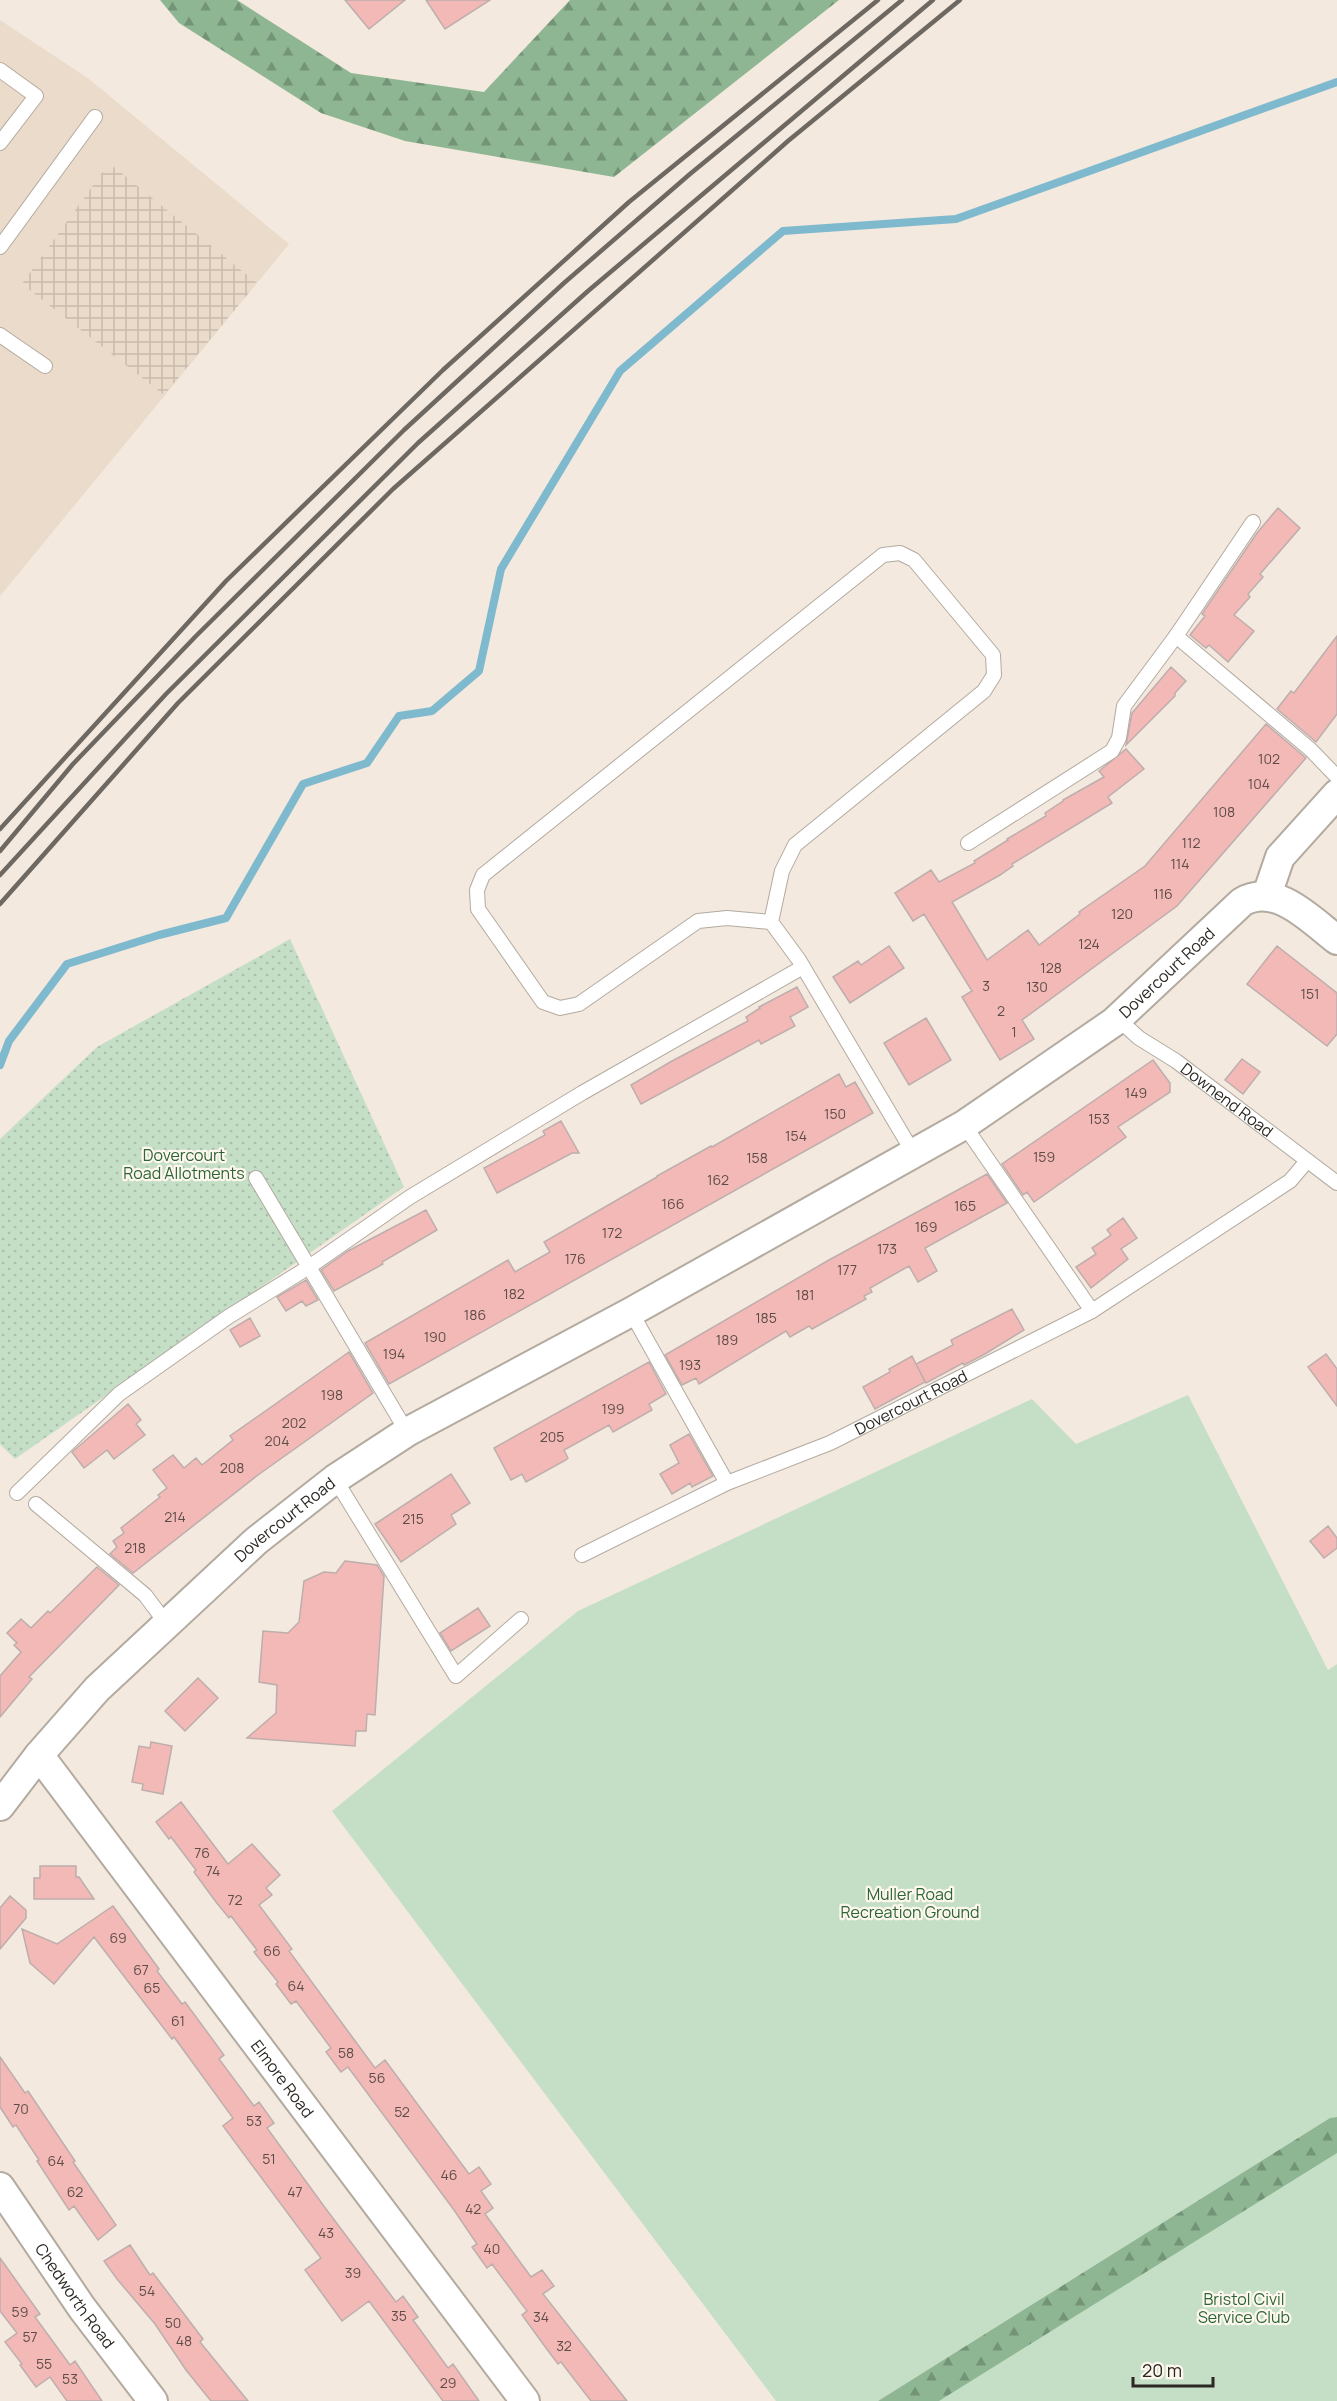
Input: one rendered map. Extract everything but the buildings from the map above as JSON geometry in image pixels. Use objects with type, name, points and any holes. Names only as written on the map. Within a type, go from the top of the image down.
[{"type":"street","points":[[1337,794],[1280,857],[1267,895],[1296,909],[1337,940]]},
{"type":"street","name":"Dovercourt Road","points":[[0,1806],[39,1755],[97,1689],[256,1541],[335,1479],[407,1432],[631,1312],[964,1125],[1118,1019],[1242,902],[1252,897],[1267,895]]},
{"type":"street","name":"Elmore Road","points":[[39,1755],[525,2401]]},
{"type":"street","name":"Chedworth Road","points":[[0,2187],[82,2308],[153,2401]]},
{"type":"lane","points":[[0,70],[36,96],[0,143]]},
{"type":"lane","points":[[0,247],[95,117]]},
{"type":"lane","points":[[0,335],[45,366]]},
{"type":"lane","points":[[968,843],[1112,751],[1119,738],[1124,706],[1176,636],[1253,522]]},
{"type":"lane","points":[[771,922],[727,918],[698,921],[579,1004],[560,1008],[543,1002],[478,909],[477,890],[483,875],[874,562],[884,555],[900,553],[914,560],[993,655],[994,675],[984,691],[795,845],[782,871],[771,922],[803,967],[914,1154]]},
{"type":"lane","points":[[1176,636],[1311,750],[1337,777]]},
{"type":"lane","points":[[17,1493],[119,1394],[228,1317],[309,1267],[420,1190],[582,1093],[803,967]]},
{"type":"lane","name":"Downend Road","points":[[1118,1019],[1139,1038],[1176,1061],[1337,1183]]},
{"type":"lane","points":[[964,1125],[1092,1311]]},
{"type":"lane","name":"Dovercourt Road","points":[[582,1555],[727,1483],[831,1443],[1092,1311],[1290,1181],[1307,1161]]},
{"type":"lane","points":[[256,1178],[407,1432]]},
{"type":"lane","points":[[631,1312],[727,1483]]},
{"type":"lane","points":[[335,1479],[456,1677],[521,1619]]},
{"type":"lane","points":[[36,1504],[145,1595],[166,1623]]},
{"type":"shaded area","points":[[0,20],[89,79],[289,244],[0,596]]},
{"type":"shaded area","points":[[109,163],[257,283],[164,395],[22,284]]},
{"type":"green space","points":[[160,0],[237,0],[351,73],[484,92],[570,0],[839,0],[614,177],[405,141],[321,113],[179,23]]},
{"type":"green space","name":"Dovercourt Road Allotments","points":[[290,939],[404,1187],[15,1459],[0,1444],[0,1139],[97,1047]]},
{"type":"green space","name":"Muller Road Recreation Ground","points":[[1188,1395],[1328,1670],[1337,1664],[1337,2117],[1330,2118],[878,2401],[776,2401],[332,1811],[578,1611],[1032,1399],[1076,1444]]},
{"type":"green space","points":[[1337,2117],[1337,2153],[939,2401],[878,2401],[1330,2118]]},
{"type":"green space","name":"Bristol Civil Service Club","points":[[1337,2141],[1337,2401],[916,2401]]},
{"type":"waterway","points":[[0,1065],[9,1041],[67,964],[159,935],[226,918],[303,784],[367,763],[399,716],[432,711],[479,671],[501,569],[620,371],[783,231],[956,219],[1337,82]]},
{"type":"railway","points":[[0,829],[226,581],[443,370],[629,202],[878,0]]},
{"type":"railway","points":[[0,851],[73,764],[196,636],[404,430],[564,283],[690,174],[902,0]]},
{"type":"railway","points":[[0,875],[166,694],[418,443],[588,291],[933,0]]},
{"type":"railway","points":[[0,904],[178,703],[393,489],[788,141],[960,0]]}]
